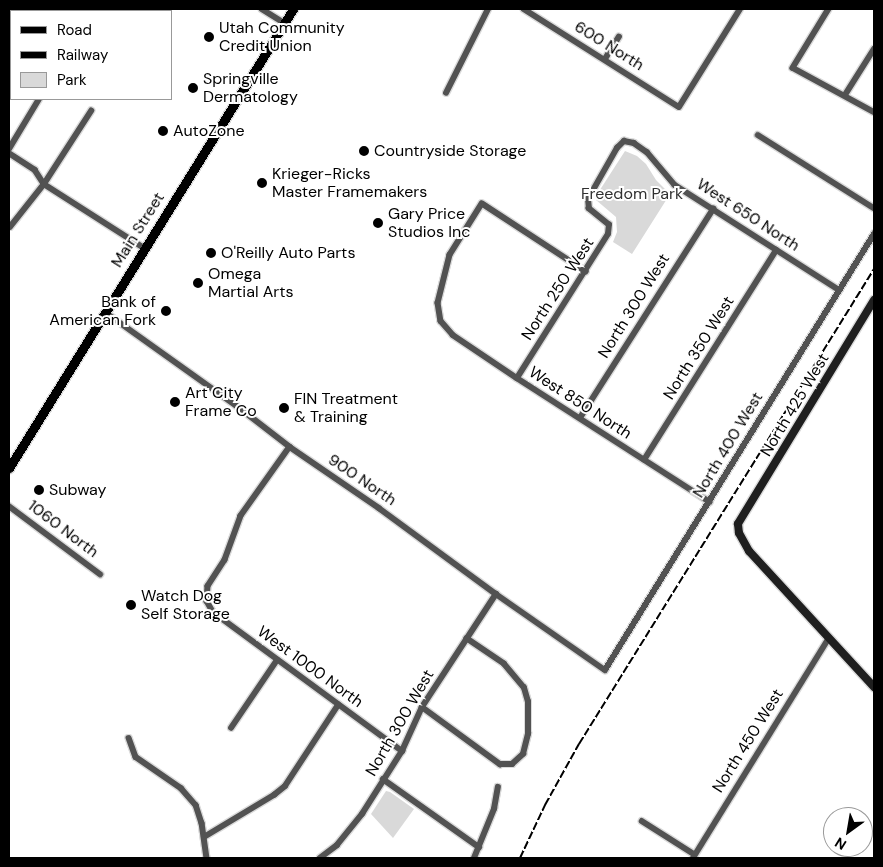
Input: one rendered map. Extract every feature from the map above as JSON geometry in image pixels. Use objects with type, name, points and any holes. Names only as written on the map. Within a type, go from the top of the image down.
[{"type":"main road","name":"Main Street","points":[[9,468],[293,9]]},
{"type":"street","points":[[262,9],[284,23]]},
{"type":"street","points":[[446,93],[488,9]]},
{"type":"street","name":"600 North","points":[[526,9],[679,107],[740,9]]},
{"type":"street","points":[[828,9],[793,68],[874,112]]},
{"type":"street","points":[[605,60],[619,37]]},
{"type":"street","points":[[845,95],[874,49]]},
{"type":"street","points":[[38,100],[9,151],[35,170],[44,184],[144,248]]},
{"type":"street","points":[[10,227],[44,184],[91,111]]},
{"type":"street","points":[[758,135],[874,208]]},
{"type":"street","name":"West 650 North","points":[[624,140],[634,143],[646,152],[675,185],[840,290]]},
{"type":"street","name":"North 250 West","points":[[516,378],[586,272],[610,230],[606,221],[589,209],[590,193],[617,148],[624,140]]},
{"type":"street","name":"West 850 North","points":[[586,272],[482,204],[450,255],[438,303],[441,321],[453,335],[516,378],[710,502]]},
{"type":"street","name":"North 300 West","points":[[580,418],[712,209]]},
{"type":"street","name":"North 400 West","points":[[605,670],[874,234]]},
{"type":"street","name":"North 350 West","points":[[644,460],[776,250]]},
{"type":"street","name":"North 425 West","points":[[828,639],[749,550],[739,533],[738,524],[871,315],[874,300]]},
{"type":"street","name":"900 North","points":[[106,312],[237,406],[290,447],[379,508],[496,594],[605,670]]},
{"type":"street","name":"West 1000 North","points":[[290,447],[241,516],[225,560],[208,586],[207,601],[213,612],[402,751]]},
{"type":"street","name":"1060 North","points":[[9,506],[100,574]]},
{"type":"street","name":"North 300 West","points":[[320,858],[348,833],[362,814],[402,751],[422,708],[496,594]]},
{"type":"street","points":[[422,708],[500,764],[509,765],[520,758],[527,745],[528,702],[524,688],[512,671],[466,639]]},
{"type":"street","points":[[828,639],[874,687]]},
{"type":"street","name":"North 450 West","points":[[694,856],[828,639]]},
{"type":"street","points":[[231,728],[277,660]]},
{"type":"street","points":[[204,837],[274,795],[285,786],[338,705]]},
{"type":"street","points":[[129,738],[136,758],[181,788],[192,801],[200,814],[207,858]]},
{"type":"street","points":[[383,779],[479,847]]},
{"type":"street","points":[[474,858],[494,810],[498,788]]},
{"type":"street","points":[[642,821],[694,856]]},
{"type":"green space","name":"Freedom Park","points":[[625,151],[637,156],[646,164],[656,180],[670,194],[632,254],[613,242],[617,232],[616,217],[596,200],[596,196]]},
{"type":"green space","points":[[386,791],[414,809],[393,838],[371,814]]},
{"type":"railway","points":[[520,858],[545,805],[579,744],[874,269]]},
{"type":"place","name":"Utah Community Credit Union","points":[[209,37]]},
{"type":"place","name":"Springville Dermatology","points":[[193,88]]},
{"type":"place","name":"AutoZone","points":[[163,131]]},
{"type":"place","name":"Countryside Storage","points":[[364,151]]},
{"type":"place","name":"Krieger-Ricks Master Framemakers","points":[[262,183]]},
{"type":"place","name":"Gary Price Studios Inc","points":[[378,223]]},
{"type":"place","name":"O'Reilly Auto Parts","points":[[211,253]]},
{"type":"place","name":"Omega Martial Arts","points":[[198,283]]},
{"type":"place","name":"Bank of American Fork","points":[[166,311]]},
{"type":"place","name":"Art City Frame Co","points":[[175,402]]},
{"type":"place","name":"FIN Treatment & Training","points":[[284,408]]},
{"type":"place","name":"Subway","points":[[39,490]]},
{"type":"place","name":"Watch Dog Self Storage","points":[[131,605]]}]
